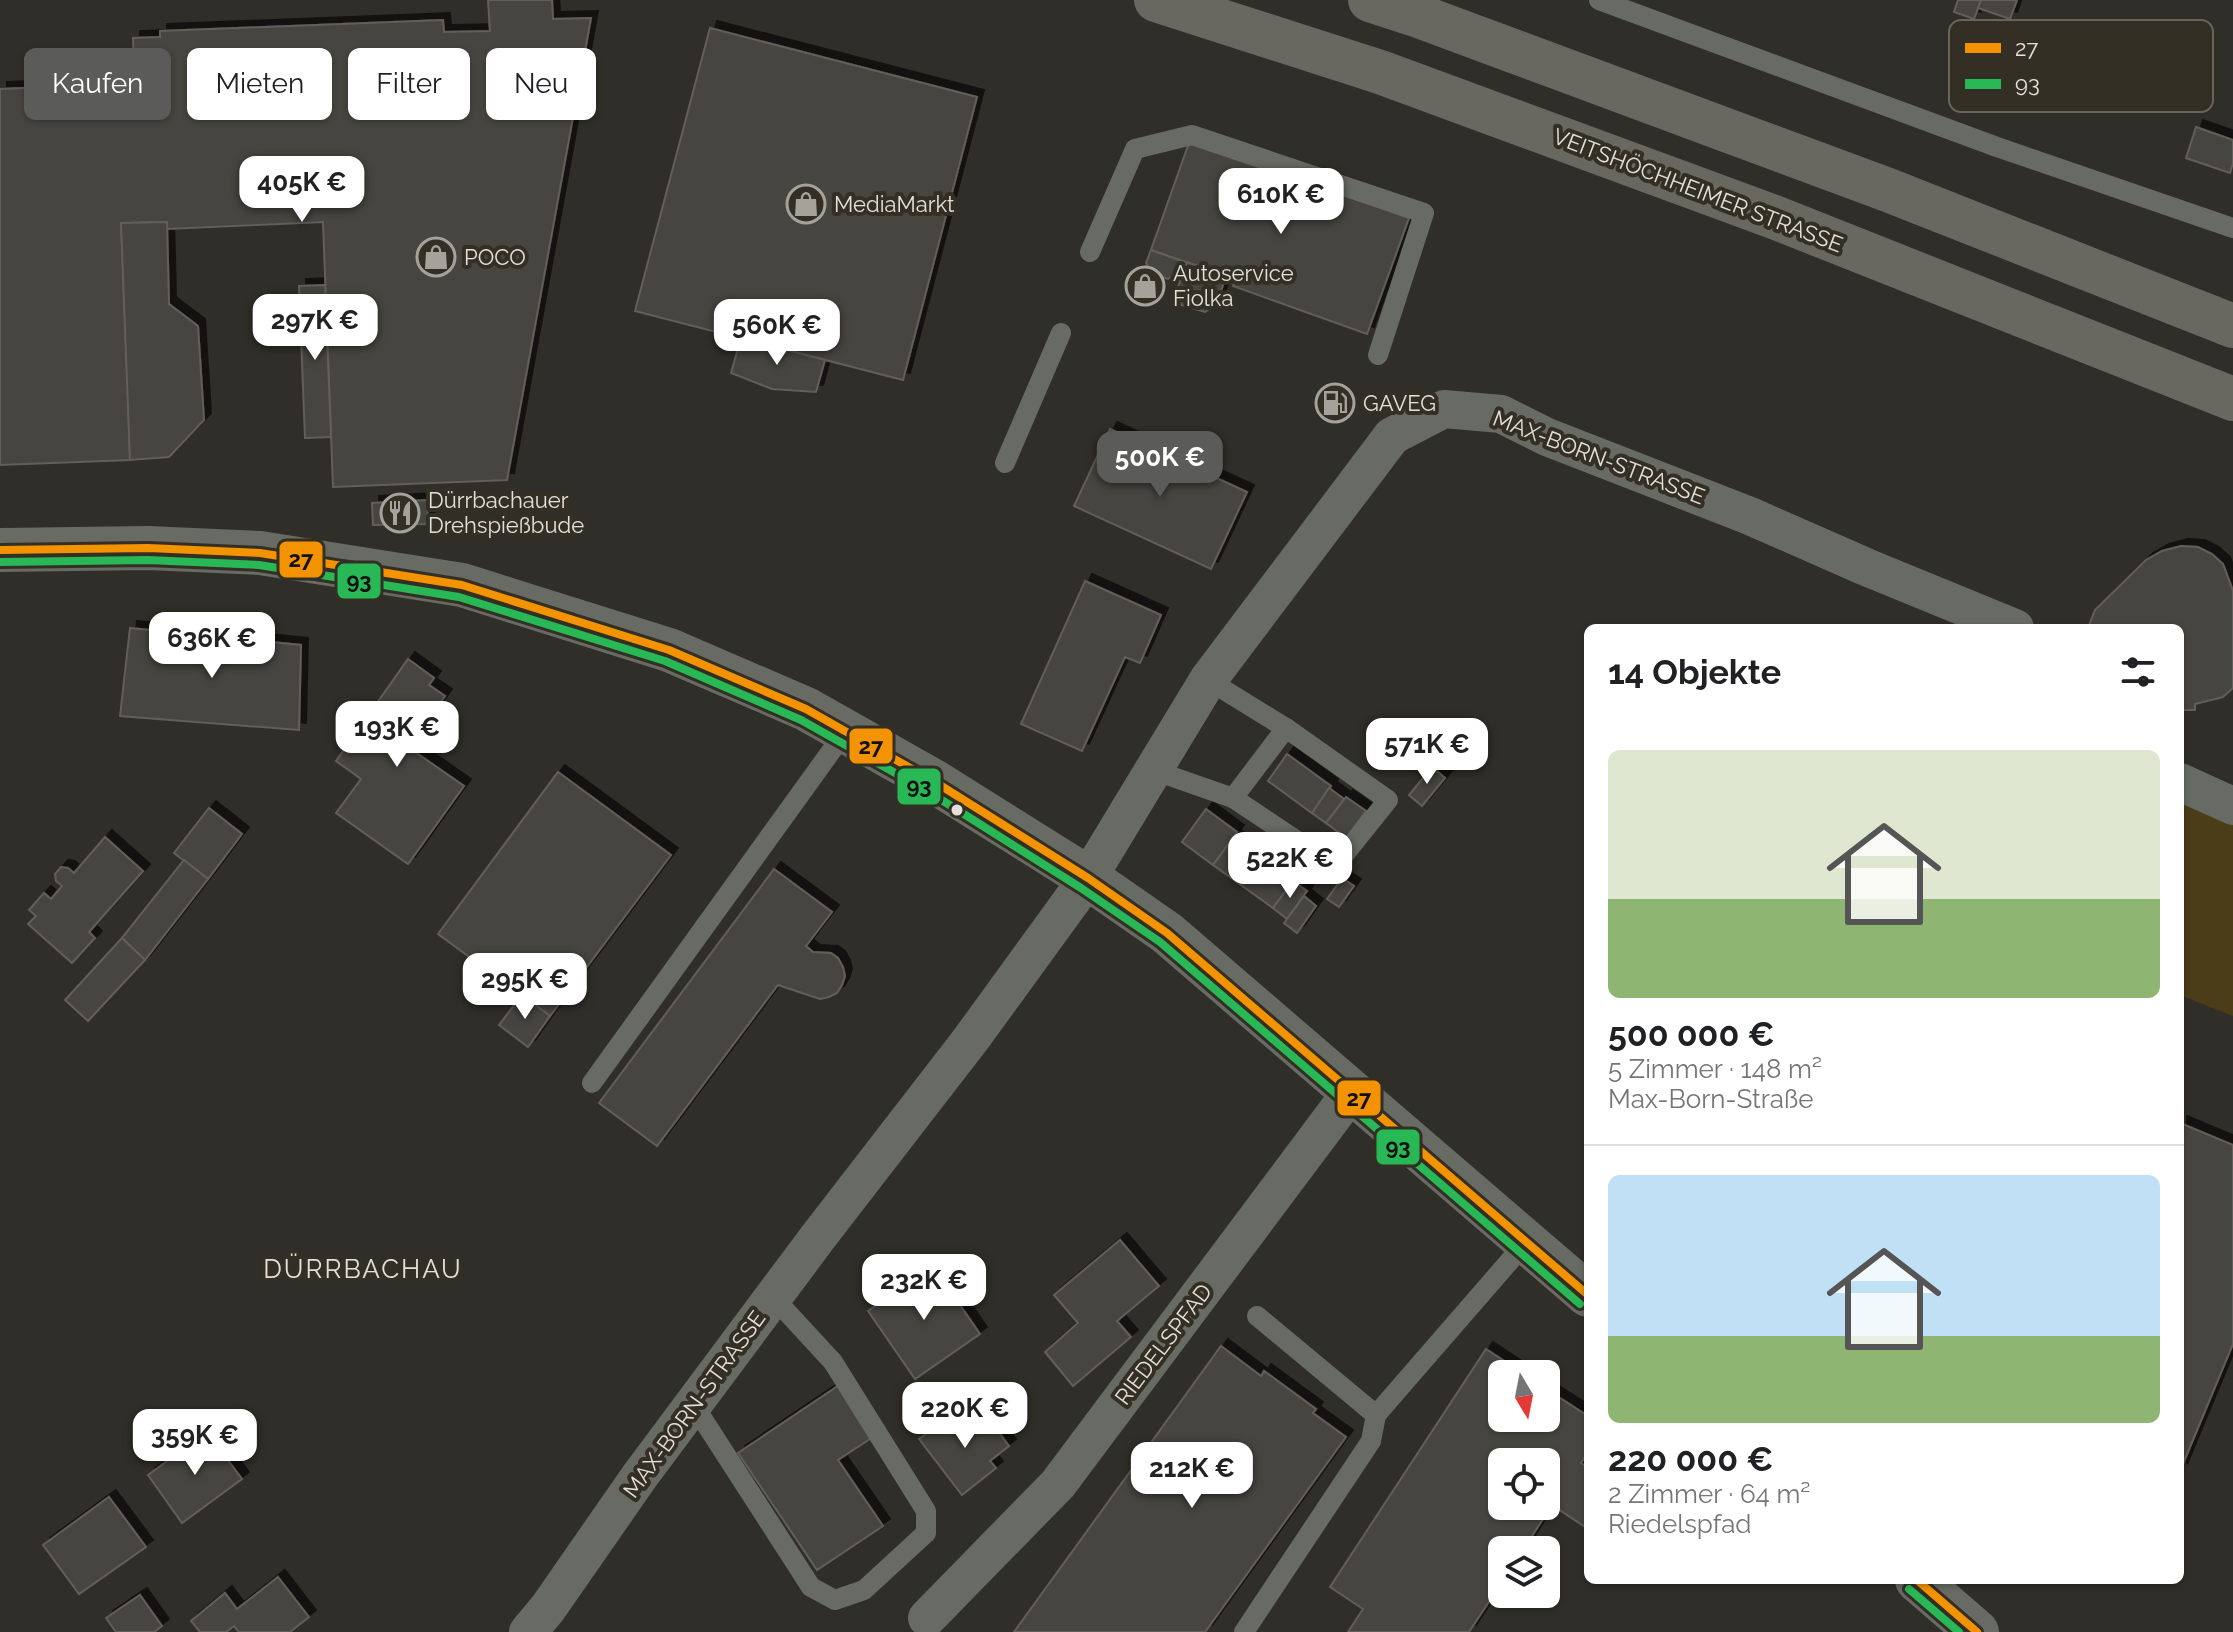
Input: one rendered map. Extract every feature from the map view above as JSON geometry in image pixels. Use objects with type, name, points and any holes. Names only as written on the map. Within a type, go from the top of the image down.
[{"type":"highway","name":"VEITSHÖCHHEIMER STRASSE","points":[[1156,0],[1380,72],[1774,217],[2233,399]]},
{"type":"highway","points":[[1370,0],[1888,190],[2233,326]]},
{"type":"street","name":"MAX-BORN-STRASSE","points":[[528,1632],[693,1404],[971,1039],[1088,878],[1208,680],[1392,436],[1444,409],[1501,414],[1547,437],[1750,516],[2005,624]]},
{"type":"street","points":[[0,550],[148,548],[260,553],[462,585],[669,650],[806,709],[935,782],[1088,878],[1167,933],[1584,1291]]},
{"type":"street","points":[[2184,784],[2233,806]]},
{"type":"street","name":"RIEDELSPFAD","points":[[927,1618],[1058,1484],[1352,1091]]},
{"type":"street","points":[[1922,1584],[1977,1632]]},
{"type":"lane","points":[[1599,0],[1997,147],[2233,228]]},
{"type":"lane","points":[[1090,252],[1135,149],[1192,135],[1424,213],[1378,355]]},
{"type":"lane","points":[[1005,463],[1061,333]]},
{"type":"lane","points":[[1153,770],[1233,798],[1335,866],[1388,800],[1286,728],[1208,680]]},
{"type":"lane","points":[[1233,798],[1286,728]]},
{"type":"lane","points":[[592,1083],[845,732]]},
{"type":"lane","points":[[1244,1632],[1371,1441],[1376,1415],[1527,1241]]},
{"type":"lane","points":[[693,1404],[811,1587],[835,1600],[864,1590],[926,1533],[926,1511],[833,1362],[773,1297]]},
{"type":"lane","points":[[1257,1316],[1376,1415]]},
{"type":"shaded area","points":[[2184,794],[2233,813],[2233,1016],[2184,997]]},
{"type":"building","name":"POCO","points":[[488,0],[552,0],[553,19],[591,18],[586,48],[486,48],[486,120],[572,120],[507,480],[333,487],[323,222],[167,229],[167,222],[121,223],[127,371],[158,370],[159,386],[159,402],[128,404],[130,460],[0,465],[0,89],[24,88],[24,120],[171,120],[171,48],[133,48],[133,38],[160,37],[160,31],[443,20],[444,32],[490,31]]},
{"type":"building","points":[[1958,0],[1981,0],[1974,19],[1954,12]]},
{"type":"building","points":[[1981,0],[2017,0],[2010,19],[1978,8]]},
{"type":"building","name":"MediaMarkt","points":[[710,28],[977,97],[903,380],[635,311]]},
{"type":"building","points":[[2196,127],[2233,140],[2230,173],[2186,158]]},
{"type":"building","points":[[1190,140],[1409,218],[1367,334],[1233,286],[1236,279],[1151,250]]},
{"type":"building","points":[[167,222],[169,304],[198,326],[204,420],[169,457],[130,460],[121,223]]},
{"type":"building","points":[[1151,250],[1182,261],[1176,275],[1168,279],[1152,274],[1146,263]]},
{"type":"building","points":[[1187,262],[1226,277],[1216,304],[1205,312],[1181,305],[1176,292]]},
{"type":"building","points":[[325,285],[331,437],[305,438],[299,286]]},
{"type":"building","points":[[741,338],[825,360],[816,392],[772,389],[731,373]]},
{"type":"building","points":[[1110,429],[1247,492],[1211,569],[1074,506]]},
{"type":"building","name":"Dürrbachauer Drehspießbude","points":[[427,500],[428,524],[373,525],[372,503]]},
{"type":"building","points":[[2181,546],[2198,547],[2212,554],[2223,564],[2233,591],[2233,688],[2223,697],[2195,704],[2195,710],[2184,710],[2184,624],[2090,624],[2095,610],[2146,560],[2162,551]]},
{"type":"building","points":[[1085,581],[1161,615],[1140,663],[1125,657],[1082,751],[1021,724]]},
{"type":"building","points":[[130,628],[301,645],[299,730],[120,716]]},
{"type":"building","points":[[408,659],[434,678],[429,685],[445,696],[408,747],[464,786],[408,864],[336,813],[361,779],[336,761]]},
{"type":"building","points":[[1287,754],[1331,786],[1312,813],[1268,781]]},
{"type":"building","points":[[1432,767],[1445,778],[1422,806],[1409,795]]},
{"type":"building","points":[[558,772],[671,855],[550,1016],[438,934]]},
{"type":"building","points":[[1329,788],[1344,799],[1326,823],[1312,813]]},
{"type":"building","points":[[1346,797],[1366,811],[1346,838],[1326,823]]},
{"type":"building","points":[[209,808],[242,834],[208,879],[174,853]]},
{"type":"building","points":[[1206,809],[1237,832],[1213,865],[1182,842]]},
{"type":"building","points":[[105,837],[143,871],[89,932],[95,938],[72,963],[28,924],[36,916],[29,910],[44,893],[51,899],[62,886],[56,881],[55,874],[61,867],[74,873]]},
{"type":"building","points":[[1234,837],[1293,881],[1273,908],[1213,865]]},
{"type":"building","points":[[184,860],[208,879],[145,960],[122,938]]},
{"type":"building","points":[[774,869],[832,912],[806,946],[813,952],[831,953],[838,958],[845,976],[842,985],[837,993],[820,999],[778,985],[657,1146],[599,1103]]},
{"type":"building","points":[[1342,878],[1354,886],[1339,907],[1327,899]]},
{"type":"building","points":[[1293,881],[1307,891],[1287,919],[1273,908]]},
{"type":"building","points":[[1304,896],[1316,906],[1297,933],[1284,923]]},
{"type":"building","points":[[122,938],[145,960],[88,1021],[65,1000]]},
{"type":"building","points":[[522,995],[550,1016],[528,1047],[499,1025]]},
{"type":"building","points":[[2184,1125],[2233,1145],[2233,1344],[2184,1461]]},
{"type":"building","points":[[1120,1240],[1159,1286],[1117,1321],[1131,1337],[1073,1386],[1045,1352],[1078,1323],[1054,1295]]},
{"type":"building","points":[[933,1266],[980,1334],[915,1379],[868,1311]]},
{"type":"building","points":[[1221,1346],[1261,1376],[1264,1371],[1316,1409],[1313,1413],[1346,1437],[1205,1632],[1014,1632]]},
{"type":"building","points":[[1486,1349],[1503,1360],[1488,1360],[1488,1432],[1560,1432],[1560,1398],[1584,1413],[1584,1458],[1581,1463],[1584,1465],[1584,1526],[1560,1510],[1560,1448],[1488,1448],[1488,1520],[1542,1520],[1532,1536],[1488,1536],[1488,1603],[1469,1632],[1348,1632],[1363,1609],[1330,1587]]},
{"type":"building","points":[[838,1386],[873,1437],[838,1460],[883,1526],[817,1570],[738,1453]]},
{"type":"building","points":[[954,1413],[967,1430],[986,1415],[1009,1446],[990,1461],[996,1468],[962,1495],[919,1439]]},
{"type":"building","points":[[207,1432],[242,1479],[182,1523],[148,1475]]},
{"type":"building","points":[[109,1497],[146,1547],[79,1594],[43,1545]]},
{"type":"building","points":[[278,1577],[309,1617],[290,1632],[239,1632],[234,1626],[226,1632],[200,1632],[191,1621],[225,1593],[237,1609]]},
{"type":"building","points":[[140,1595],[162,1626],[154,1632],[116,1632],[106,1618]]},
{"type":"transit line","name":"27","points":[[0,550],[148,548],[260,553],[462,585],[669,650],[806,709],[935,782],[1088,878],[1167,933],[1584,1292]]},
{"type":"transit line","name":"93","points":[[0,562],[148,560],[259,565],[459,597],[665,661],[801,720],[929,792],[1160,942],[1580,1304]]},
{"type":"transit line","name":"27","points":[[1922,1584],[1977,1632]]},
{"type":"transit line","name":"93","points":[[1909,1589],[1959,1632]]},
{"type":"place","name":"MediaMarkt","points":[[806,204]]},
{"type":"place","name":"POCO","points":[[436,257]]},
{"type":"place","name":"Autoservice Fiolka","points":[[1145,286]]},
{"type":"place","name":"GAVEG","points":[[1335,403]]},
{"type":"place","name":"Dürrbachauer Drehspießbude","points":[[400,513]]},
{"type":"district","name":"DÜRRBACHAU","points":[[363,1269]]}]
